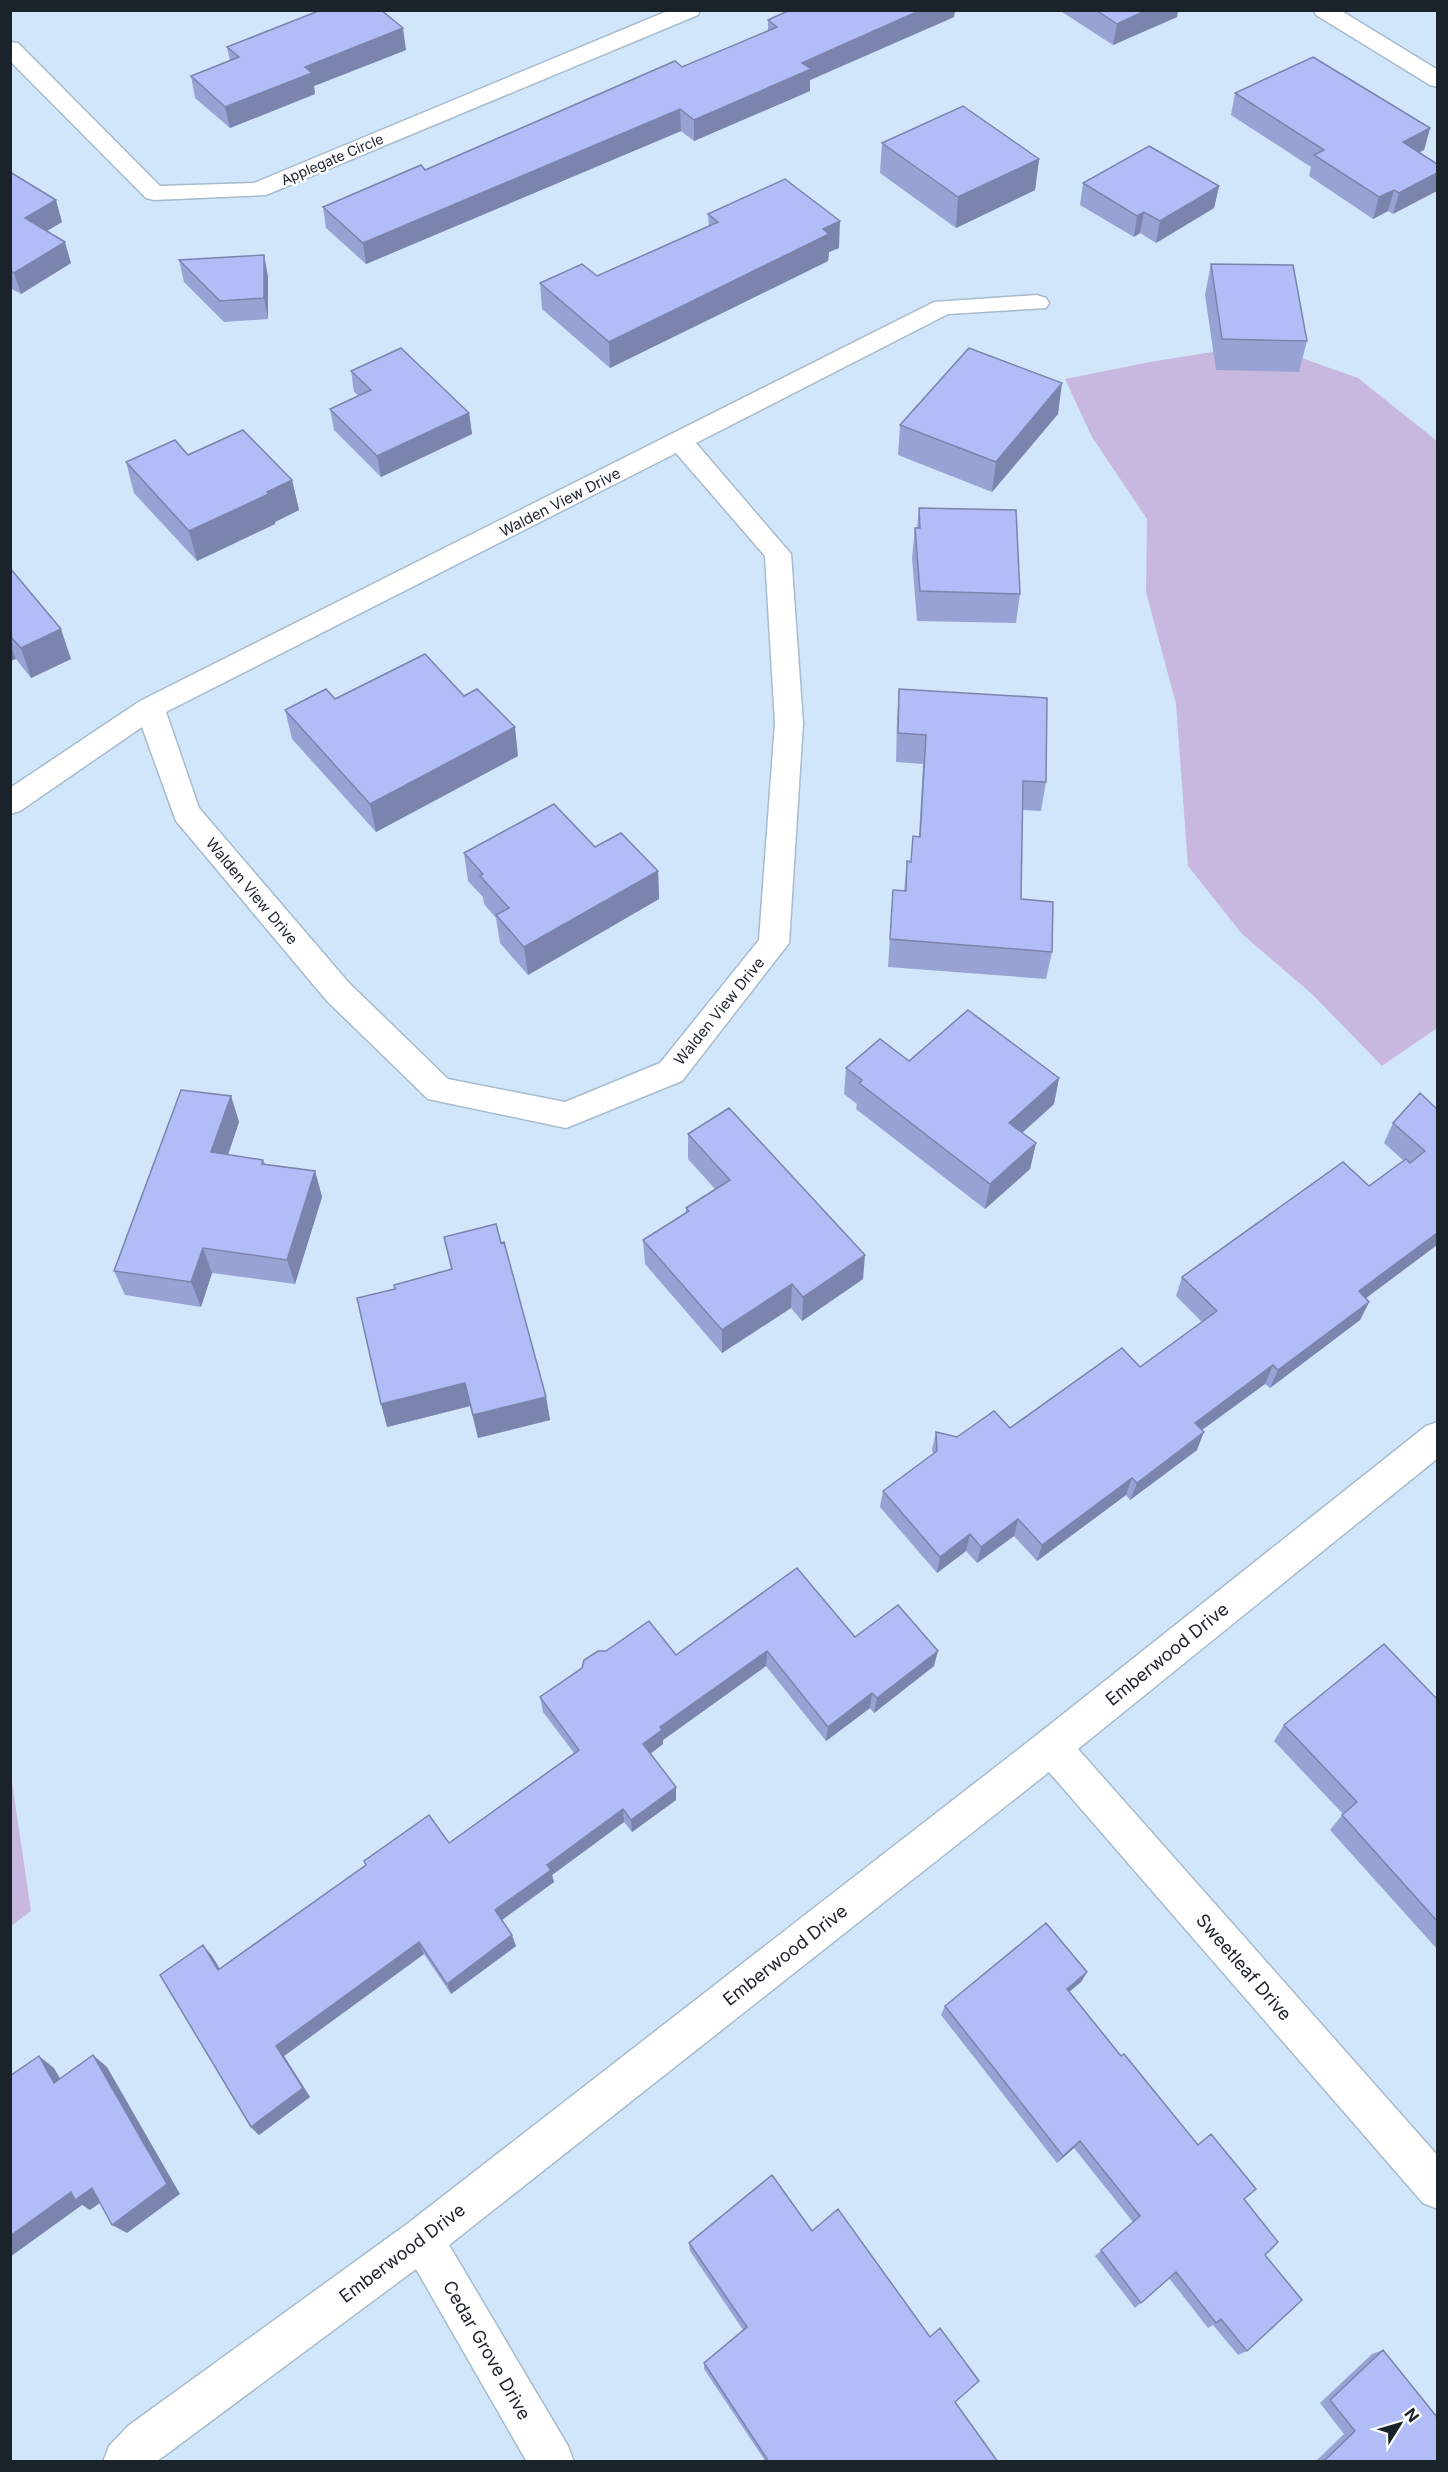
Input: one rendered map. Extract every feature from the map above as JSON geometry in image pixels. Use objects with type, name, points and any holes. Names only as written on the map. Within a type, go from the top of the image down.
[{"type":"street","name":"Applegate Circle","points":[[10,48],[154,193],[258,190],[690,10]]},
{"type":"street","points":[[1324,10],[1437,80]]},
{"type":"street","name":"Walden View Drive","points":[[10,803],[150,708],[943,307],[1037,303]]},
{"type":"street","name":"Walden View Drive","points":[[150,708],[186,813],[338,992],[439,1090],[566,1115],[671,1072],[774,943],[789,723],[778,554],[680,441]]},
{"type":"street","name":"Emberwood Drive","points":[[125,2462],[144,2442],[422,2239],[1051,1747],[1437,1437]]},
{"type":"street","name":"Sweetleaf Drive","points":[[1051,1747],[1437,2188]]},
{"type":"street","name":"Cedar Grove Drive","points":[[422,2239],[552,2462]]},
{"type":"shaded area","points":[[1262,344],[1358,378],[1437,441],[1437,1028],[1382,1066],[1313,995],[1242,934],[1188,866],[1176,704],[1146,592],[1147,519],[1092,437],[1065,379],[1150,362]]},
{"type":"shaded area","points":[[10,1769],[31,1911],[11,1926],[10,1926]]},
{"type":"building","points":[[321,10],[381,10],[403,28],[305,67],[312,73],[225,107],[191,76],[239,57],[227,47]]},
{"type":"building","points":[[790,10],[921,10],[802,63],[811,69],[694,120],[680,109],[363,243],[323,207],[421,165],[425,170],[675,61],[682,67],[777,27],[768,20]]},
{"type":"building","points":[[1096,10],[1147,10],[1117,24]]},
{"type":"building","points":[[1313,57],[1430,128],[1403,142],[1437,164],[1437,173],[1399,193],[1394,190],[1379,197],[1314,155],[1324,150],[1235,93]]},
{"type":"building","points":[[963,106],[1039,159],[958,197],[882,143]]},
{"type":"building","points":[[1149,146],[1219,186],[1160,221],[1144,212],[1137,216],[1083,183]]},
{"type":"building","points":[[10,172],[56,200],[25,218],[65,242],[14,273],[10,270]]},
{"type":"building","points":[[785,179],[840,221],[823,229],[829,234],[609,342],[540,283],[582,264],[597,276],[718,222],[708,214]]},
{"type":"building","points":[[264,255],[264,298],[220,301],[179,260]]},
{"type":"building","points":[[1211,264],[1293,265],[1307,341],[1222,339]]},
{"type":"building","points":[[401,348],[469,413],[377,456],[330,409],[371,390],[351,371]]},
{"type":"building","points":[[969,348],[1062,383],[996,462],[900,425]]},
{"type":"building","points":[[243,430],[292,480],[267,492],[269,494],[189,531],[126,462],[175,440],[188,455]]},
{"type":"building","points":[[919,508],[1016,510],[1020,594],[920,591],[915,528],[920,528]]},
{"type":"building","points":[[10,568],[61,629],[21,648],[10,636]]},
{"type":"building","points":[[425,654],[464,696],[477,689],[515,727],[370,804],[285,710],[326,689],[335,699]]},
{"type":"building","points":[[899,689],[1047,698],[1046,782],[1023,781],[1021,899],[1053,902],[1052,952],[890,939],[893,890],[906,891],[907,861],[911,862],[913,836],[920,837],[926,735],[898,733]]},
{"type":"building","points":[[554,804],[595,847],[621,833],[658,871],[524,947],[496,915],[509,908],[480,876],[483,874],[464,853]]},
{"type":"building","points":[[968,1010],[1059,1078],[1009,1123],[1036,1143],[990,1184],[859,1083],[862,1080],[846,1068],[880,1039],[909,1061]]},
{"type":"building","points":[[181,1090],[231,1096],[211,1152],[263,1160],[262,1164],[315,1171],[287,1260],[203,1248],[191,1282],[114,1271]]},
{"type":"building","points":[[1420,1093],[1437,1109],[1437,1233],[1359,1291],[1369,1302],[1278,1370],[1273,1365],[1195,1423],[1204,1432],[1137,1483],[1132,1478],[1042,1545],[1018,1519],[981,1547],[970,1534],[940,1557],[883,1491],[937,1451],[936,1432],[957,1437],[994,1411],[1010,1428],[1122,1348],[1140,1367],[1217,1311],[1182,1277],[1343,1162],[1369,1186],[1406,1159],[1410,1163],[1425,1151],[1393,1123]]},
{"type":"building","points":[[729,1108],[865,1255],[803,1297],[792,1284],[722,1330],[643,1240],[689,1211],[686,1208],[730,1180],[688,1134]]},
{"type":"building","points":[[496,1224],[501,1243],[504,1242],[546,1397],[473,1415],[465,1383],[381,1404],[357,1298],[395,1289],[394,1285],[452,1269],[444,1237]]},
{"type":"building","points":[[797,1568],[855,1637],[898,1605],[938,1651],[877,1698],[872,1693],[828,1727],[767,1651],[660,1727],[662,1730],[643,1744],[676,1787],[631,1820],[623,1809],[547,1865],[551,1870],[495,1910],[512,1935],[447,1984],[419,1942],[276,2046],[303,2088],[251,2127],[160,1975],[203,1945],[218,1970],[366,1865],[364,1861],[429,1815],[449,1843],[579,1750],[540,1697],[582,1668],[584,1660],[598,1651],[606,1651],[649,1621],[676,1655]]},
{"type":"building","points":[[1384,1644],[1437,1699],[1437,1921],[1342,1815],[1357,1802],[1284,1725]]},
{"type":"building","points":[[1046,1923],[1087,1972],[1067,1989],[1121,2056],[1124,2054],[1198,2145],[1211,2134],[1256,2189],[1244,2199],[1278,2242],[1265,2255],[1302,2300],[1247,2351],[1221,2319],[1216,2323],[1176,2272],[1141,2303],[1101,2250],[1140,2216],[1080,2141],[1063,2156],[945,2006]]},
{"type":"building","points":[[93,2055],[167,2184],[112,2225],[92,2188],[75,2200],[71,2192],[10,2236],[10,2076],[39,2056],[54,2083]]},
{"type":"building","points":[[772,2175],[812,2231],[838,2209],[930,2337],[940,2328],[979,2381],[955,2402],[998,2462],[769,2462],[704,2363],[747,2327],[689,2243]]},
{"type":"building","points":[[1383,2350],[1437,2417],[1437,2462],[1323,2462],[1355,2431],[1330,2400]]}]
